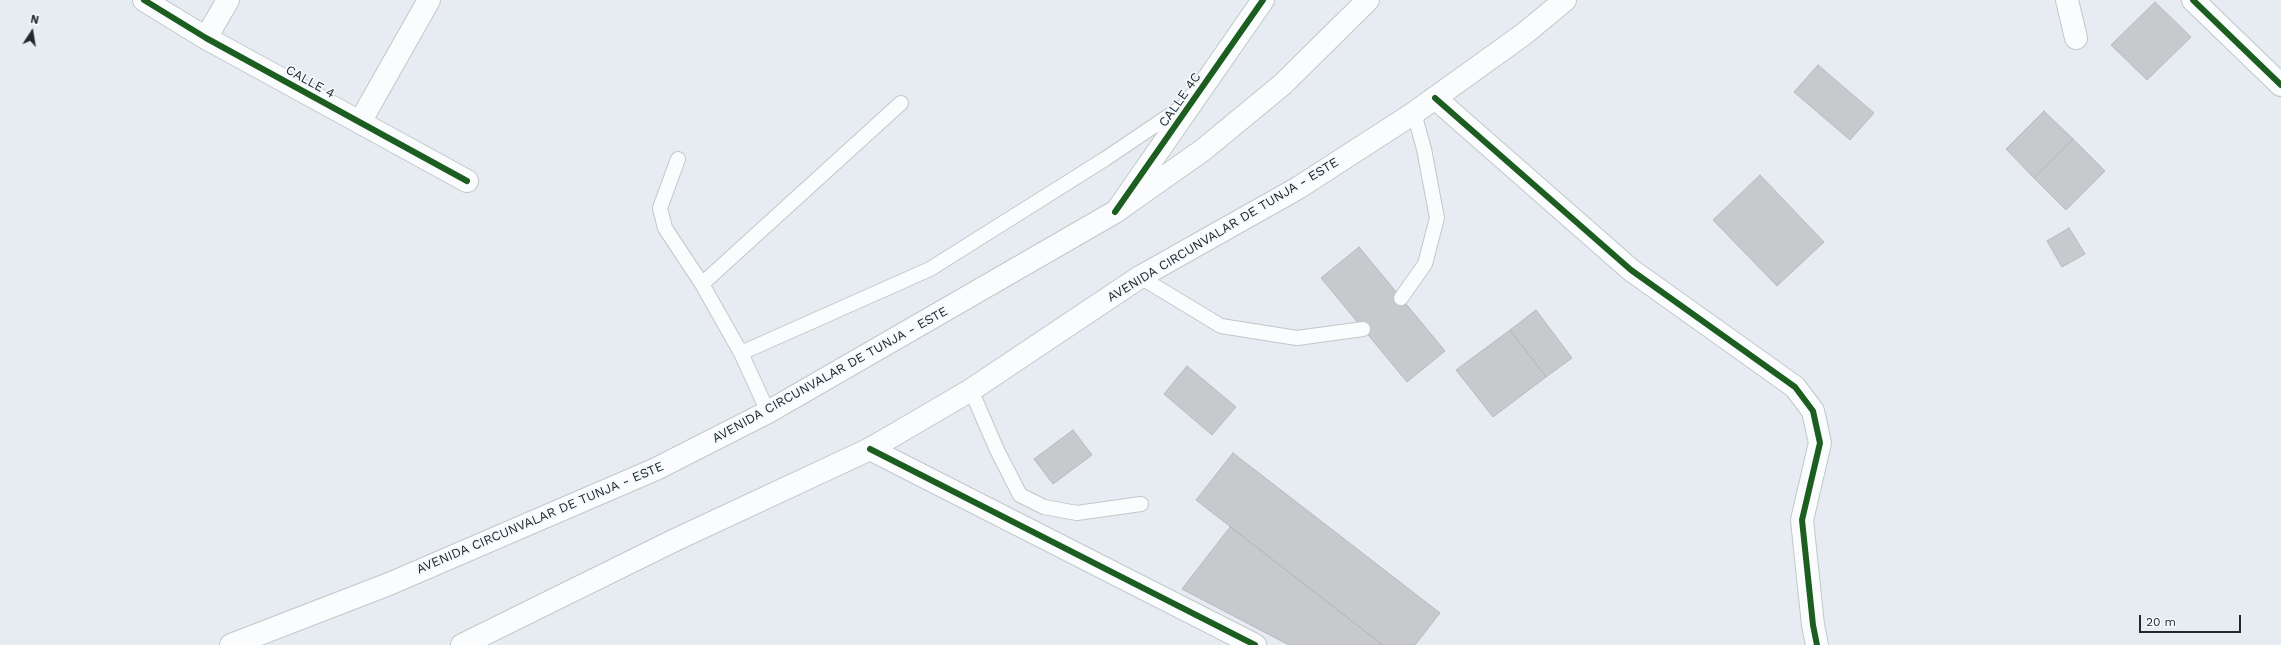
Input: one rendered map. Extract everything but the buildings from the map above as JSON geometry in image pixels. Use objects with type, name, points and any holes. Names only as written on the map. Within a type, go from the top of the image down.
[{"type":"main road","name":"CALLE 4","points":[[144,0],[206,38],[467,181]]},
{"type":"main road","points":[[206,38],[228,0]]},
{"type":"main road","points":[[360,122],[429,0]]},
{"type":"main road","name":"CALLE 4C","points":[[1116,212],[1263,0]]},
{"type":"main road","name":"AVENIDA CIRCUNVALAR DE TUNJA - ESTE","points":[[231,645],[389,584],[656,469],[768,412],[1116,212],[1203,150],[1282,84],[1368,0]]},
{"type":"main road","name":"AVENIDA CIRCUNVALAR DE TUNJA - ESTE","points":[[462,645],[675,540],[870,449],[971,390],[1140,277],[1298,188],[1414,113],[1524,34],[1565,0]]},
{"type":"main road","points":[[2067,0],[2076,38]]},
{"type":"main road","points":[[2193,0],[2281,85]]},
{"type":"main road","points":[[1435,98],[1631,270],[1795,387],[1813,411],[1820,443],[1802,520],[1813,624],[1817,645]]},
{"type":"main road","points":[[870,449],[1256,645]]},
{"type":"lane","points":[[741,352],[930,269],[1105,159],[1195,98]]},
{"type":"lane","points":[[702,284],[901,103]]},
{"type":"lane","points":[[1401,298],[1425,264],[1437,218],[1424,149],[1414,113]]},
{"type":"lane","points":[[678,159],[660,208],[665,228],[702,284],[741,352],[768,412]]},
{"type":"lane","points":[[1140,277],[1221,326],[1297,338],[1363,329]]},
{"type":"lane","points":[[971,390],[997,450],[1020,495],[1044,507],[1077,514],[1141,504]]},
{"type":"cycle path","points":[[144,0],[206,38],[467,181]]},
{"type":"cycle path","points":[[1115,212],[1263,0]]},
{"type":"cycle path","points":[[2193,0],[2281,85]]},
{"type":"cycle path","points":[[1435,98],[1631,270],[1795,387],[1813,411],[1820,443],[1802,520],[1813,625],[1817,645]]},
{"type":"cycle path","points":[[870,449],[1255,645]]}]
